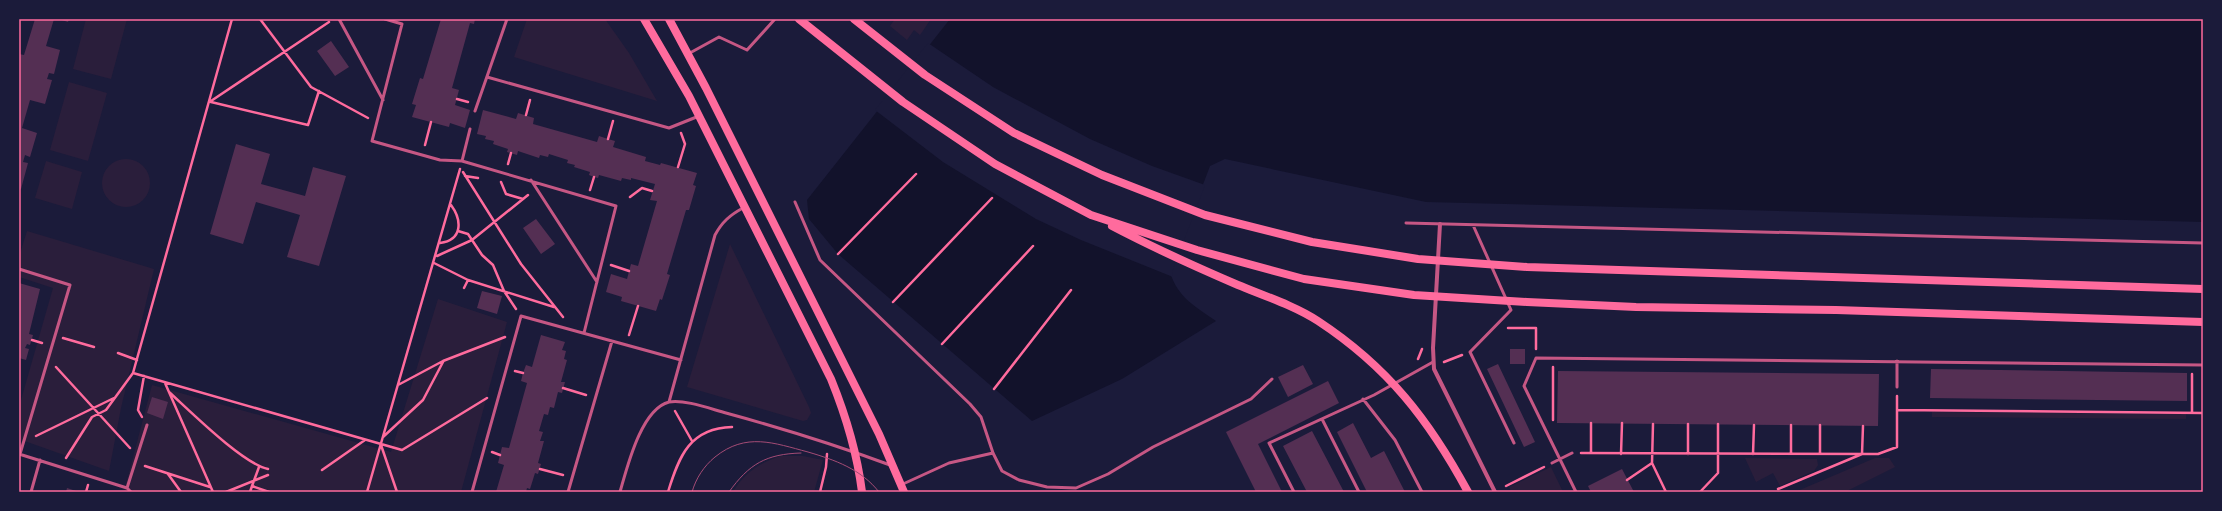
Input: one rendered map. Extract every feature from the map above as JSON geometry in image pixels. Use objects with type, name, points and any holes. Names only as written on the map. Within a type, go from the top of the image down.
[{"type":"main road","points":[[644,19],[699,116],[831,379],[845,414],[856,452],[862,492]]},
{"type":"main road","points":[[669,19],[894,466],[902,488]]},
{"type":"main road","points":[[799,19],[903,102],[995,164],[1166,254],[1318,321],[1381,370],[1406,397],[1429,425],[1468,492]]},
{"type":"main road","points":[[854,19],[925,75],[1014,133],[1102,175],[1205,214],[1312,242],[1418,259],[1630,272],[2203,289]]},
{"type":"main road","points":[[1091,215],[1197,250],[1304,279],[1414,295],[1636,307],[1836,310],[2203,322]]},
{"type":"street","points":[[1440,224],[1434,362],[1438,378],[1495,492]]},
{"type":"lane","points":[[339,19],[383,100]]},
{"type":"lane","points":[[385,19],[402,24],[372,141],[440,160],[462,161],[532,180],[616,206],[584,333]]},
{"type":"lane","points":[[475,111],[507,19]]},
{"type":"lane","points":[[687,54],[719,37],[747,50],[775,19]]},
{"type":"lane","points":[[487,77],[669,128],[699,116]]},
{"type":"lane","points":[[462,161],[470,129]]},
{"type":"lane","points":[[532,180],[597,282]]},
{"type":"lane","points":[[795,202],[820,260],[970,404],[981,417],[993,453],[1002,471],[1019,480],[1047,487],[1076,488],[1108,474],[1153,447],[1251,399],[1272,379]]},
{"type":"lane","points":[[669,402],[714,235],[721,224],[729,216],[745,207]]},
{"type":"lane","points":[[1406,223],[2203,243]]},
{"type":"lane","points":[[1473,225],[1511,310],[1470,352],[1514,443]]},
{"type":"lane","points":[[19,269],[70,285],[20,454],[126,488],[131,492]]},
{"type":"lane","points":[[472,492],[521,316],[681,360]]},
{"type":"lane","points":[[568,492],[612,341]]},
{"type":"lane","points":[[1576,492],[1524,386],[1536,358],[2203,365]]},
{"type":"lane","points":[[1897,361],[1897,387]]},
{"type":"lane","points":[[1294,492],[1269,443],[1364,399],[1434,362]]},
{"type":"lane","points":[[1364,399],[1395,440],[1422,492]]},
{"type":"lane","points":[[620,492],[632,452],[652,413],[669,402],[691,404],[856,452],[894,466]]},
{"type":"lane","points":[[1322,419],[1360,492]]},
{"type":"lane","points":[[126,488],[146,425]]},
{"type":"lane","points":[[902,488],[949,463],[993,453]]},
{"type":"lane","points":[[1552,463],[1572,453]]},
{"type":"lane","points":[[31,492],[40,460]]},
{"type":"path","points":[[60,467],[92,417],[106,410],[133,373],[232,19]]},
{"type":"path","points":[[260,19],[312,86],[377,124]]},
{"type":"path","points":[[210,102],[333,19]]},
{"type":"path","points":[[526,115],[533,90]]},
{"type":"path","points":[[210,102],[308,125],[319,91]]},
{"type":"path","points":[[457,99],[471,103]]},
{"type":"path","points":[[608,138],[615,113]]},
{"type":"path","points":[[422,155],[431,122]]},
{"type":"path","points":[[678,167],[685,144],[679,125]]},
{"type":"path","points":[[367,492],[440,243],[462,161]]},
{"type":"path","points":[[460,169],[521,264],[554,307],[576,331]]},
{"type":"path","points":[[838,254],[916,174]]},
{"type":"path","points":[[465,176],[479,178]]},
{"type":"path","points":[[493,181],[500,182],[506,194],[523,199]]},
{"type":"path","points":[[436,256],[472,240],[495,224],[536,188]]},
{"type":"path","points":[[630,197],[642,188],[652,191]]},
{"type":"path","points":[[894,302],[992,198]]},
{"type":"path","points":[[440,243],[445,242],[458,231],[460,224],[458,214],[451,204]]},
{"type":"path","points":[[458,231],[468,234],[482,255],[493,265],[504,291],[521,316]]},
{"type":"path","points":[[942,344],[1033,246]]},
{"type":"path","points":[[434,263],[468,280],[554,307]]},
{"type":"path","points":[[610,265],[629,271]]},
{"type":"path","points":[[464,288],[468,280]]},
{"type":"path","points":[[994,389],[1072,290]]},
{"type":"path","points":[[626,345],[638,306]]},
{"type":"path","points":[[1493,328],[1536,328],[1536,339]]},
{"type":"path","points":[[398,385],[443,361],[517,332]]},
{"type":"path","points":[[55,336],[94,347]]},
{"type":"path","points":[[1444,362],[1470,352]]},
{"type":"path","points":[[118,353],[137,360]]},
{"type":"path","points":[[1443,358],[1446,367]]},
{"type":"path","points":[[48,359],[137,455]]},
{"type":"path","points":[[382,437],[423,400],[443,361]]},
{"type":"path","points":[[1553,366],[1553,424]]},
{"type":"path","points":[[2192,370],[2192,413]]},
{"type":"path","points":[[133,373],[402,450],[501,390]]},
{"type":"path","points":[[144,376],[138,410],[146,425]]},
{"type":"path","points":[[165,382],[213,492]]},
{"type":"path","points":[[1572,453],[1878,454],[1897,447],[1897,387]]},
{"type":"path","points":[[563,388],[596,398]]},
{"type":"path","points":[[169,392],[219,437],[259,467],[268,469]]},
{"type":"path","points":[[24,442],[115,398]]},
{"type":"path","points":[[669,402],[692,441]]},
{"type":"path","points":[[1897,410],[2203,413]]},
{"type":"path","points":[[1591,423],[1591,453]]},
{"type":"path","points":[[1621,454],[1622,424]]},
{"type":"path","points":[[1653,424],[1652,463],[1666,492]]},
{"type":"path","points":[[1688,424],[1688,454]]},
{"type":"path","points":[[1700,492],[1718,474],[1718,424]]},
{"type":"path","points":[[1753,454],[1754,425]]},
{"type":"path","points":[[1791,425],[1791,454]]},
{"type":"path","points":[[1820,425],[1820,454]]},
{"type":"path","points":[[668,492],[680,455],[692,441],[705,432],[722,427],[739,426]]},
{"type":"path","points":[[1862,454],[1863,426]]},
{"type":"path","points":[[322,470],[365,440]]},
{"type":"path","points":[[380,444],[397,492]]},
{"type":"path","points":[[820,492],[828,458],[826,452]]},
{"type":"path","points":[[1778,489],[1862,454]]},
{"type":"path","points":[[135,462],[211,487]]},
{"type":"path","points":[[1506,486],[1552,463]]},
{"type":"path","points":[[1627,480],[1652,463]]},
{"type":"path","points":[[250,492],[259,467]]},
{"type":"path","points":[[540,469],[572,478]]},
{"type":"path","points":[[168,473],[181,492]]},
{"type":"path","points":[[226,492],[268,476]]},
{"type":"path","points":[[1502,480],[1508,492]]},
{"type":"path","points":[[252,486],[269,492]]},
{"type":"shaded area","points":[[86,19],[127,19],[111,79],[73,69]]},
{"type":"shaded area","points":[[527,19],[605,19],[629,53],[657,101],[514,57]]},
{"type":"shaded area","points":[[895,19],[931,19],[920,35],[914,30],[907,40],[890,26]]},
{"type":"shaded area","points":[[950,19],[2203,19],[2203,222],[1426,202],[1225,159],[1210,166],[1170,272],[1173,281],[1188,301],[1216,321],[1122,379],[1032,421],[838,254],[809,219],[807,200]]},
{"type":"shaded area","points":[[69,82],[107,93],[88,161],[50,150]]},
{"type":"shaded area","points":[[121,159],[131,159],[140,163],[146,169],[149,174],[149,192],[140,203],[131,207],[121,207],[112,203],[106,197],[102,188],[102,178],[106,169],[112,163]]},
{"type":"shaded area","points":[[46,161],[82,172],[72,209],[35,198]]},
{"type":"shaded area","points":[[27,231],[154,269],[121,408],[109,471],[19,439],[19,407],[53,288],[19,277],[19,257]]},
{"type":"shaded area","points":[[730,244],[809,407],[811,413],[807,420],[803,421],[687,387]]},
{"type":"shaded area","points":[[438,299],[507,322],[461,492],[124,492],[152,385],[391,452]]},
{"type":"shaded area","points":[[1932,412],[2186,414],[2186,419],[1932,417]]},
{"type":"shaded area","points":[[781,456],[803,456],[823,460],[814,492],[733,492],[742,479],[754,469],[767,461]]},
{"type":"shaded area","points":[[1745,458],[1817,459],[1818,465],[1814,471],[1780,486],[1773,473],[1756,482]]},
{"type":"shaded area","points":[[1875,458],[1889,458],[1895,467],[1845,492],[1795,492]]},
{"type":"shaded area","points":[[1551,467],[1563,492],[1511,492],[1509,487]]},
{"type":"pier","points":[[928,43],[993,87],[1090,139],[1152,166],[1205,185],[1172,272],[1173,277],[1081,240],[1036,219],[943,162],[875,110]]},
{"type":"building","points":[[35,19],[54,19],[46,46],[60,50],[54,74],[49,73],[47,79],[52,80],[45,104],[30,100],[22,128],[37,133],[30,157],[25,155],[23,162],[28,163],[21,189],[19,188],[19,54],[24,55]]},
{"type":"building","points":[[59,19],[69,19],[68,22]]},
{"type":"building","points":[[441,19],[475,19],[474,24],[470,23],[452,88],[459,90],[455,105],[470,110],[465,128],[450,123],[449,127],[412,117],[416,105],[412,104],[420,78],[423,79]]},
{"type":"building","points":[[331,41],[349,67],[335,76],[317,51]]},
{"type":"building","points":[[483,110],[516,119],[518,113],[534,118],[533,124],[597,142],[599,136],[615,141],[613,147],[646,157],[645,161],[660,165],[661,163],[697,173],[693,185],[696,186],[689,210],[686,210],[667,274],[670,275],[662,300],[660,299],[656,311],[621,301],[622,297],[606,292],[611,274],[627,279],[631,264],[638,266],[657,201],[650,200],[655,184],[631,178],[631,180],[622,178],[621,181],[599,175],[598,178],[594,177],[589,175],[590,172],[567,163],[568,160],[549,154],[548,157],[540,155],[539,158],[518,151],[517,155],[507,152],[508,149],[493,144],[494,141],[485,139],[486,136],[477,134]]},
{"type":"building","points":[[236,144],[270,154],[261,184],[305,196],[313,167],[346,176],[319,266],[287,257],[300,215],[256,202],[243,244],[210,234]]},
{"type":"building","points":[[536,219],[555,244],[541,254],[523,228]]},
{"type":"building","points":[[19,283],[40,289],[29,334],[33,335],[30,345],[27,344],[25,348],[29,349],[26,360],[19,358]]},
{"type":"building","points":[[482,291],[502,296],[497,314],[477,308]]},
{"type":"building","points":[[541,335],[565,342],[562,350],[566,351],[564,359],[567,360],[561,382],[565,382],[562,393],[558,392],[554,408],[550,407],[548,415],[544,414],[539,431],[543,432],[540,441],[544,441],[538,463],[541,464],[538,474],[535,473],[530,489],[527,488],[526,492],[496,492],[504,465],[498,463],[502,447],[509,448],[527,383],[521,381],[523,373],[526,365],[532,367]]},
{"type":"building","points":[[1510,349],[1525,349],[1525,364],[1510,364]]},
{"type":"building","points":[[1498,364],[1535,442],[1524,447],[1487,369]]},
{"type":"building","points":[[1303,365],[1313,384],[1288,397],[1278,377]]},
{"type":"building","points":[[1931,369],[2187,373],[2187,401],[1930,398]]},
{"type":"building","points":[[1558,371],[1879,374],[1878,426],[1557,423]]},
{"type":"building","points":[[1328,381],[1339,403],[1258,444],[1282,492],[1256,492],[1226,432]]},
{"type":"building","points":[[152,397],[168,402],[163,419],[147,413]]},
{"type":"building","points":[[1353,423],[1371,458],[1384,451],[1405,492],[1367,492],[1337,432]]},
{"type":"building","points":[[1312,431],[1344,492],[1307,492],[1283,446]]},
{"type":"building","points":[[1622,469],[1634,492],[1591,492],[1588,486]]},
{"type":"building","points":[[67,488],[79,492],[66,492]]},
{"type":"tram line","points":[[692,492],[707,464],[727,449],[738,444],[749,442],[783,445],[838,462],[856,471],[879,492]]},
{"type":"tram line","points":[[729,492],[736,482],[759,462],[768,458],[801,453]]}]
